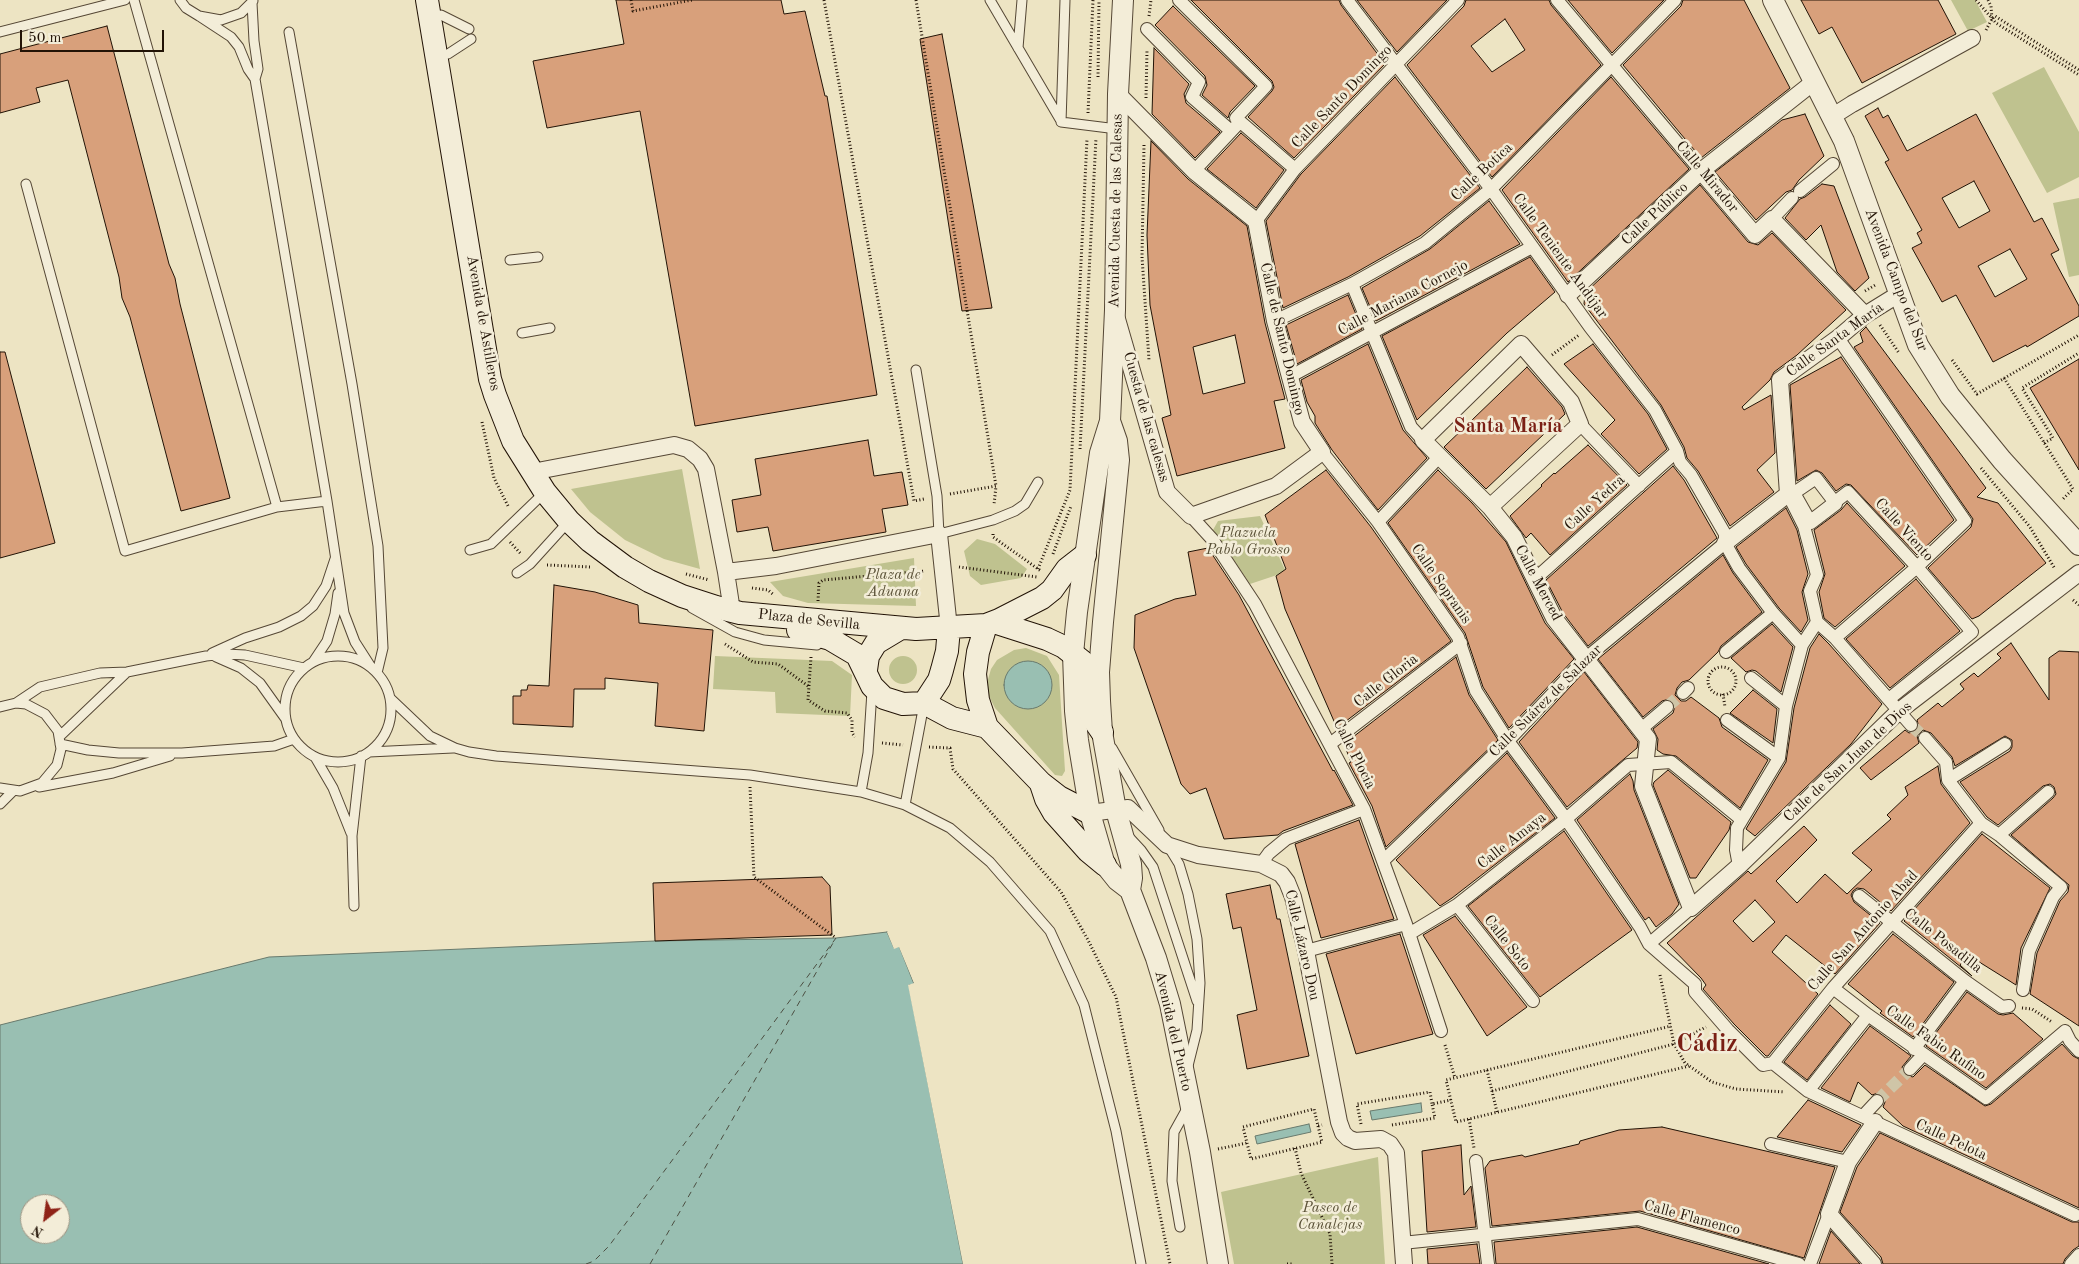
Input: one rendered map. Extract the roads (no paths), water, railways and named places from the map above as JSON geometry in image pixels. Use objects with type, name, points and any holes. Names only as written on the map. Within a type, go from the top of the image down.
[{"type":"main road","name":"Avenida de Astilleros","points":[[428,9],[490,378],[501,413],[513,441],[545,492],[569,521],[625,567],[682,596],[736,612]]},
{"type":"main road","name":"Plaza de Sevilla","points":[[736,612],[901,628],[949,628],[990,623],[1042,598],[1052,590],[1067,569],[1085,555]]},
{"type":"main road","name":"Plaza de Sevilla","points":[[736,612],[761,624],[815,634],[851,650],[861,660],[879,695],[893,702],[903,704],[924,703],[952,718],[987,727]]},
{"type":"main road","name":"Plaza de Sevilla","points":[[990,623],[1047,639],[1064,647],[1073,654]]},
{"type":"main road","points":[[990,623],[978,652],[976,674],[978,700],[987,727],[1041,783],[1059,797],[1090,813]]},
{"type":"main road","name":"Plaza de Sevilla","points":[[869,678],[868,656],[876,643],[901,628]]},
{"type":"main road","points":[[924,703],[939,680],[947,651],[949,628]]},
{"type":"main road","name":"Avenida Cuesta de las Calesas","points":[[1073,654],[1083,662],[1087,672],[1091,716],[1102,732]]},
{"type":"main road","points":[[1041,783],[1046,799],[1054,813],[1088,852],[1105,865]]},
{"type":"street","name":"Avenida Cuesta de las Calesas","points":[[1073,654],[1100,453],[1110,421],[1115,310],[1117,129],[1122,0]]},
{"type":"street","points":[[1179,0],[1266,86],[1231,131],[1194,171]]},
{"type":"street","name":"Calle Teniente Andújar","points":[[1347,0],[1491,189],[1590,327],[1655,410],[1677,451],[1680,462],[1691,475],[1725,534],[1725,543],[1738,568],[1773,613],[1802,645]]},
{"type":"street","name":"Calle Santo Domingo","points":[[1256,221],[1295,169],[1458,0]]},
{"type":"street","name":"Calle Mirador","points":[[1557,0],[1755,235],[1772,219]]},
{"type":"street","name":"Calle Botica","points":[[1275,321],[1352,284],[1425,243],[1491,189],[1675,0]]},
{"type":"street","name":"Avenida Campo del Sur","points":[[1773,0],[1844,141],[1918,345],[1950,396],[2002,460],[2079,545]]},
{"type":"street","points":[[1147,29],[1199,82],[1192,96],[1231,131]]},
{"type":"street","points":[[1833,116],[1972,38]]},
{"type":"street","name":"Calle Público","points":[[1568,294],[1701,171],[1814,81]]},
{"type":"street","points":[[1118,94],[1194,171],[1256,221]]},
{"type":"street","points":[[1238,120],[1295,169]]},
{"type":"street","points":[[1832,164],[1772,219],[1864,315]]},
{"type":"street","name":"Calle de Santo Domingo","points":[[1256,221],[1275,321],[1289,377],[1302,422],[1322,452]]},
{"type":"street","name":"Calle Mariana Cornejo","points":[[1289,377],[1374,334],[1532,247]]},
{"type":"street","points":[[1352,284],[1411,427],[1423,440],[1521,344],[1571,402],[1580,424],[1638,486]]},
{"type":"street","name":"Calle Santa María","points":[[1817,622],[1810,591],[1817,575],[1807,523],[1788,494],[1780,380],[1838,338],[1864,315],[1899,294]]},
{"type":"street","name":"Cuesta de las calesas","points":[[1115,310],[1167,492],[1191,516]]},
{"type":"street","points":[[1834,638],[1917,567],[1965,521],[1838,338]]},
{"type":"street","name":"Avenida Cuesta de las Calesas","points":[[1110,421],[1117,441],[1119,460],[1099,672],[1102,732],[1116,810],[1131,864],[1132,878],[1130,890]]},
{"type":"street","points":[[1490,507],[1580,424]]},
{"type":"street","name":"Calle Merced","points":[[1423,440],[1490,507],[1514,537],[1554,618],[1644,735]]},
{"type":"street","points":[[532,472],[674,445],[688,449],[700,459],[706,469],[727,578],[736,612]]},
{"type":"street","name":"Calle Yedra","points":[[1535,579],[1677,451]]},
{"type":"street","points":[[1191,516],[1276,486],[1322,452]]},
{"type":"street","name":"Calle Sopranis","points":[[1322,452],[1378,522],[1461,643],[1476,691],[1508,741],[1566,819],[1640,927],[1649,944],[1695,984],[1695,992],[1719,1021]]},
{"type":"street","points":[[1378,522],[1439,457]]},
{"type":"street","points":[[1816,478],[1834,502],[1836,504],[1812,523],[1807,523],[1794,493],[1816,478]]},
{"type":"street","name":"Calle Viento","points":[[1834,502],[1848,492],[1917,567],[1972,632],[1894,705]]},
{"type":"street","name":"Calle Suárez de Salazar","points":[[1383,861],[1508,741],[1586,658],[1725,543],[1788,494]]},
{"type":"street","name":"Calle Plocia","points":[[1191,516],[1212,539],[1255,604],[1364,809],[1408,929],[1441,1031]]},
{"type":"street","points":[[727,578],[776,566],[939,534],[949,628]]},
{"type":"street","name":"Calle de San Juan de Dios","points":[[1649,944],[1738,866],[1894,705],[2079,573]]},
{"type":"street","points":[[1726,652],[1773,613]]},
{"type":"street","points":[[1738,866],[1736,834],[1741,819],[1779,758],[1786,706],[1802,645],[1817,622],[1834,638],[1911,725]]},
{"type":"street","name":"Calle Gloria","points":[[1330,744],[1461,643]]},
{"type":"street","points":[[1073,654],[1073,684],[1078,740],[1090,813],[1116,810]]},
{"type":"street","points":[[1751,678],[1786,706]]},
{"type":"street","points":[[1667,707],[1644,735],[1645,764],[1643,786],[1691,908]]},
{"type":"street","points":[[1726,720],[1779,758]]},
{"type":"street","points":[[1925,738],[1946,762],[1948,780],[1981,823],[1999,835],[2060,887],[2052,897],[2029,951],[2023,990]]},
{"type":"street","points":[[1948,780],[2005,744]]},
{"type":"street","points":[[1645,764],[1671,762],[1741,819]]},
{"type":"street","name":"Calle Amaya","points":[[1306,951],[1408,929],[1457,905],[1566,819],[1628,765],[1645,764]]},
{"type":"street","points":[[1999,835],[2048,792]]},
{"type":"street","name":"Calle Lázaro Dou","points":[[1116,810],[1128,808],[1167,845],[1198,855],[1261,864],[1282,874],[1293,897],[1306,951],[1342,1132],[1348,1138],[1355,1141],[1381,1139],[1390,1144],[1396,1153],[1402,1243]]},
{"type":"street","points":[[1261,864],[1269,853],[1286,839],[1364,809]]},
{"type":"street","name":"Avenida del Puerto","points":[[1090,813],[1105,865],[1117,880],[1130,890],[1170,1004],[1200,1152],[1218,1264]]},
{"type":"street","name":"Calle San Antonio Abad","points":[[1773,1063],[1834,988],[1981,823]]},
{"type":"street","name":"Calle Posadilla","points":[[1859,896],[1966,981],[2002,1007],[2009,1006]]},
{"type":"street","name":"Calle Soto","points":[[1457,905],[1532,1001]]},
{"type":"street","points":[[1910,1069],[1919,1052],[1966,981]]},
{"type":"street","name":"Calle Fabio Rufino","points":[[1834,988],[1919,1052],[1986,1098],[2073,1039]]},
{"type":"street","points":[[1811,1092],[1868,1015]]},
{"type":"street","name":"Calle Pelota","points":[[1719,1021],[1763,1065],[1773,1063],[1811,1092],[2075,1215]]},
{"type":"street","points":[[1810,1264],[1848,1162],[1877,1100]]},
{"type":"street","points":[[1771,1144],[1848,1162]]},
{"type":"street","points":[[1476,1161],[1488,1264]]},
{"type":"street","points":[[1829,1214],[1873,1264]]},
{"type":"street","name":"Calle Flamenco","points":[[1402,1243],[1638,1219],[1799,1264]]},
{"type":"street","points":[[1402,1243],[1404,1264]]},
{"type":"street","points":[[2071,1264],[2079,1255]]},
{"type":"lane","points":[[0,32],[125,0]]},
{"type":"lane","points":[[134,0],[277,508]]},
{"type":"lane","points":[[180,0],[186,8],[230,38],[239,47],[248,69],[255,79],[327,501],[344,614],[355,642],[387,687],[391,699],[392,712],[384,737],[365,754],[352,836],[354,906]]},
{"type":"lane","points":[[990,0],[1062,122]]},
{"type":"lane","points":[[1018,48],[1022,0]]},
{"type":"lane","points":[[1062,122],[1065,0]]},
{"type":"lane","points":[[199,16],[213,20],[228,19],[242,13],[253,1]]},
{"type":"lane","points":[[253,1],[254,41],[258,69],[255,79]]},
{"type":"lane","points":[[428,9],[469,29]]},
{"type":"lane","points":[[289,32],[352,384],[378,546],[383,648],[374,670]]},
{"type":"lane","points":[[436,55],[448,54],[471,39]]},
{"type":"lane","points":[[1062,122],[1117,129]]},
{"type":"lane","points":[[26,184],[124,551],[277,508],[327,501]]},
{"type":"lane","points":[[510,260],[538,257]]},
{"type":"lane","points":[[522,333],[550,328]]},
{"type":"lane","points":[[916,370],[937,496],[939,534],[993,520],[1015,511],[1025,504],[1038,482]]},
{"type":"lane","points":[[470,550],[491,544],[545,492]]},
{"type":"lane","points":[[517,573],[530,564],[569,521]]},
{"type":"lane","points":[[210,656],[245,638],[279,627],[301,616],[313,606],[326,586],[336,556]]},
{"type":"lane","points":[[313,663],[326,641],[335,614],[340,586]]},
{"type":"lane","points":[[666,589],[696,611],[735,632],[764,640],[851,650]]},
{"type":"lane","points":[[0,706],[16,703],[40,687],[100,673],[127,672],[210,656],[245,655],[304,668]]},
{"type":"lane","points":[[210,656],[241,668],[260,683],[287,721],[294,738],[304,749],[315,756],[341,762],[365,754],[455,748]]},
{"type":"lane","points":[[287,721],[286,700],[290,686],[304,668],[333,656],[346,656],[360,660],[374,670]]},
{"type":"lane","points":[[60,740],[127,672]]},
{"type":"lane","points":[[861,792],[870,742],[869,678]]},
{"type":"lane","points":[[391,699],[430,736],[455,748],[496,756],[750,775],[861,792],[905,805],[950,828],[983,856],[1050,931],[1084,1005],[1116,1130],[1141,1264]]},
{"type":"lane","points":[[16,703],[36,708],[45,714],[52,722],[60,740],[57,765],[48,778],[35,787]]},
{"type":"lane","points":[[905,805],[924,703]]},
{"type":"lane","points":[[1102,732],[1178,864],[1190,903],[1200,983],[1197,1030],[1185,1076]]},
{"type":"lane","points":[[60,740],[119,753],[182,753],[274,746],[294,738]]},
{"type":"lane","points":[[0,788],[13,791],[113,773],[182,753]]},
{"type":"lane","points":[[315,756],[333,788],[352,836]]},
{"type":"lane","points":[[0,804],[13,791]]},
{"type":"lane","points":[[1122,830],[1141,850],[1153,867],[1199,1006]]},
{"type":"lane","points":[[1180,1227],[1172,1181],[1174,1132],[1190,1102]]},
{"type":"water","points":[[1028,661],[1037,663],[1045,668],[1050,676],[1052,685],[1050,694],[1045,702],[1037,707],[1028,709],[1019,707],[1011,702],[1006,694],[1004,685],[1006,676],[1011,668],[1019,663]]},
{"type":"water","points":[[887,932],[894,948],[899,946],[914,984],[909,985],[963,1264],[0,1264],[0,1025],[269,957],[655,941],[836,938]]},
{"type":"water","points":[[1421,1103],[1422,1112],[1372,1120],[1370,1111]]},
{"type":"water","points":[[1309,1124],[1311,1132],[1257,1144],[1255,1136]]},
{"type":"tunnel","points":[[1667,707],[1683,693]]},
{"type":"tunnel","points":[[1911,725],[1925,738]]},
{"type":"tunnel","points":[[1877,1101],[1910,1069]]},
{"type":"district","name":"Santa María","points":[[1508,427]]},
{"type":"district","name":"Cádiz","points":[[1707,1044]]},
{"type":"park label","name":"Plazuela Pablo Grosso","points":[[1248,542]]},
{"type":"park label","name":"Plaza de Aduana","points":[[893,584]]},
{"type":"park label","name":"Paseo de Canalejas","points":[[1330,1216]]}]
